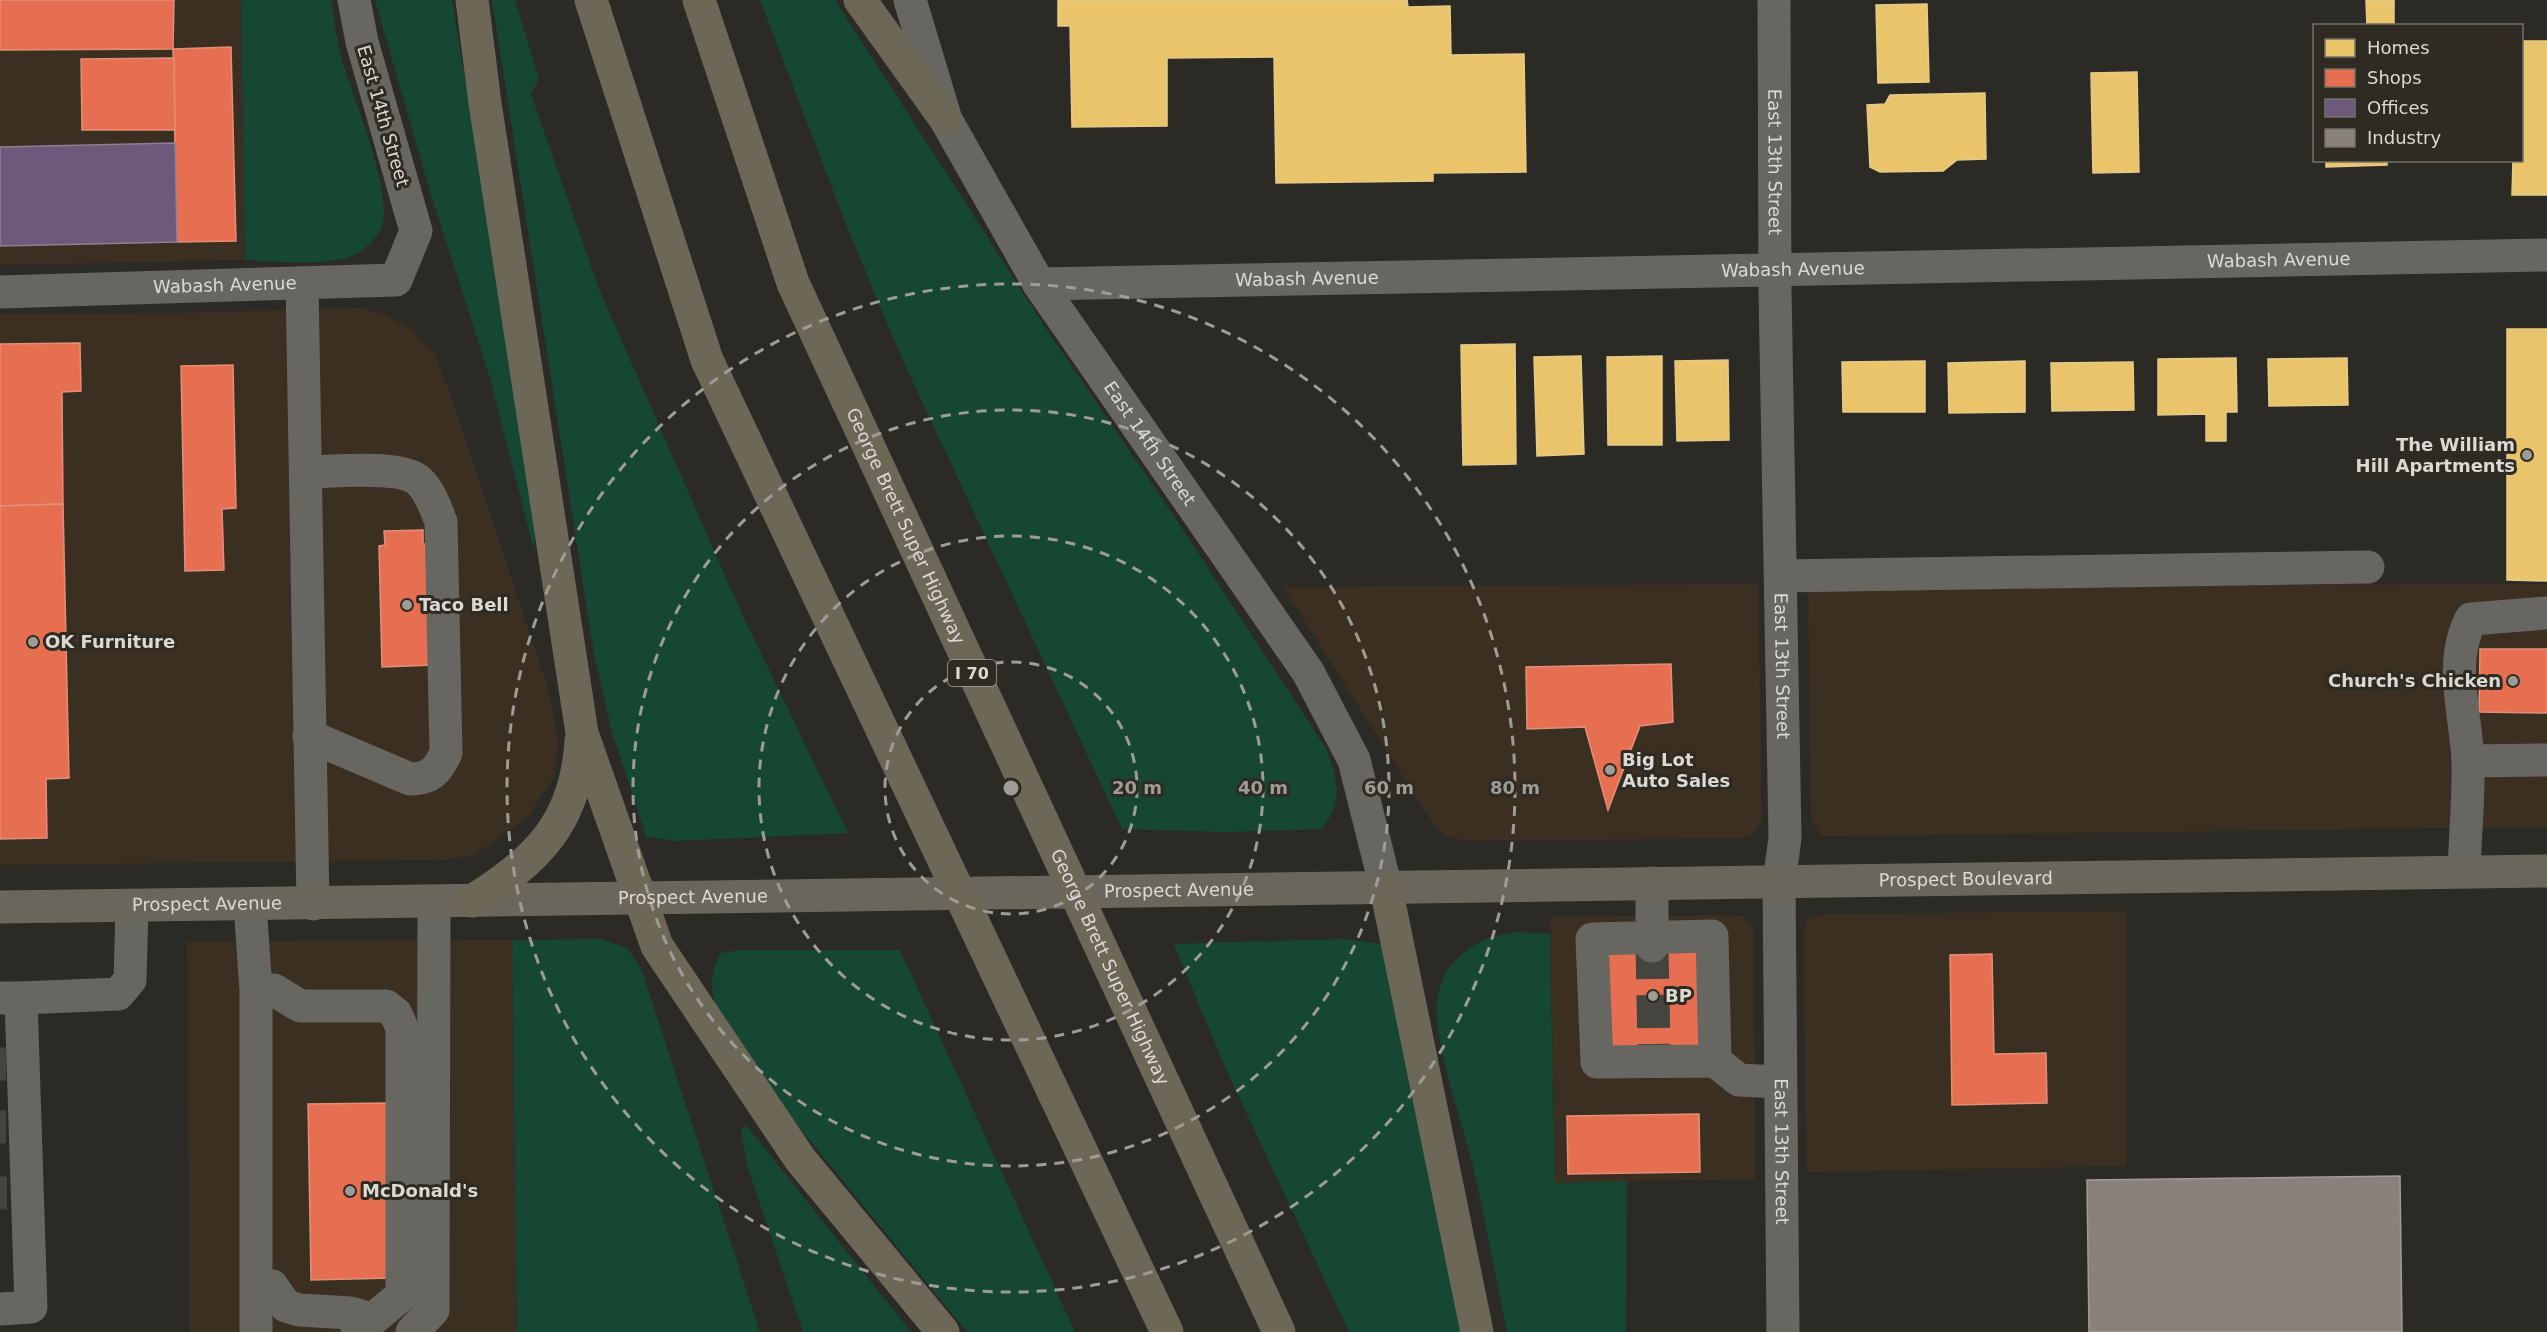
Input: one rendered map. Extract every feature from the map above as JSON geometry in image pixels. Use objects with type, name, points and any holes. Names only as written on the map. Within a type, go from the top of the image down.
[{"type":"highway","points":[[472,0],[485,103],[582,733],[657,946],[800,1159],[942,1332]]},
{"type":"highway","points":[[591,0],[707,360],[1167,1332]]},
{"type":"highway","name":"George Brett Super Highway","points":[[699,0],[793,283],[1280,1332]]},
{"type":"highway","points":[[860,0],[946,120]]},
{"type":"highway","points":[[472,901],[512,876],[540,850],[558,825],[573,794],[580,765],[582,733]]},
{"type":"highway","points":[[1386,888],[1477,1332]]},
{"type":"main road","name":"Prospect Boulevard","points":[[1386,888],[2547,871]]},
{"type":"main road","name":"Prospect Avenue","points":[[0,908],[1386,888]]},
{"type":"street","name":"East 14th Street","points":[[354,0],[362,42],[416,231]]},
{"type":"street","name":"East 14th Street","points":[[910,0],[946,120],[1039,284],[1308,672],[1354,760],[1386,888]]},
{"type":"street","name":"East 13th Street","points":[[1774,0],[1775,268],[1785,838],[1779,883],[1783,1332]]},
{"type":"street","name":"Wabash Avenue","points":[[0,292],[396,280],[416,231]]},
{"type":"street","name":"Wabash Avenue","points":[[1039,284],[1775,268],[2547,255]]},
{"type":"street","points":[[302,283],[313,904]]},
{"type":"street","points":[[307,472],[401,471],[419,480],[433,502],[441,522],[446,753],[437,771],[422,779],[410,779],[309,736]]},
{"type":"street","points":[[1781,576],[2368,567]]},
{"type":"street","points":[[2464,872],[2468,761],[2459,666],[2462,637],[2471,619],[2547,613]]},
{"type":"street","points":[[2468,761],[2547,760]]},
{"type":"street","points":[[1652,883],[1652,941]]},
{"type":"street","points":[[412,1332],[433,1310],[434,902]]},
{"type":"street","points":[[250,905],[265,990],[256,1139],[256,1332]]},
{"type":"street","points":[[0,1309],[31,1308],[18,1192],[11,998],[118,994],[130,980],[132,906]]},
{"type":"street","points":[[1715,1061],[1712,936],[1652,941],[1592,939],[1597,1062],[1654,1055],[1715,1061],[1739,1080],[1780,1082]]},
{"type":"street","points":[[265,990],[434,993]]},
{"type":"street","points":[[265,990],[300,1006],[386,1006],[396,1014],[402,1028],[402,1295],[364,1325],[351,1313],[286,1306],[272,1286]]},
{"type":"street","points":[[256,1139],[273,1152],[272,1286],[273,1307],[279,1332]]},
{"type":"shaded area","points":[[0,0],[241,0],[245,260],[0,265]]},
{"type":"shaded area","points":[[361,308],[383,314],[411,329],[434,354],[447,384],[550,695],[558,744],[555,776],[528,816],[475,855],[443,860],[0,865],[0,314],[178,313]]},
{"type":"shaded area","points":[[1758,584],[1762,820],[1754,834],[1747,838],[1468,841],[1446,836],[1435,827],[1283,587]]},
{"type":"shaded area","points":[[2547,584],[2547,827],[1826,836],[1821,835],[1811,820],[1808,586]]},
{"type":"shaded area","points":[[2126,911],[2126,1166],[1807,1172],[1803,934],[1807,920],[1822,914]]},
{"type":"shaded area","points":[[1744,916],[1753,929],[1755,1179],[1555,1183],[1550,917]]},
{"type":"shaded area","points":[[512,940],[517,1332],[190,1332],[187,942]]},
{"type":"green space","points":[[241,0],[331,0],[340,54],[376,165],[384,209],[382,226],[378,234],[366,247],[354,255],[317,262],[245,260]]},
{"type":"green space","points":[[375,0],[452,0],[529,473],[535,533],[534,551],[490,378],[428,185]]},
{"type":"green space","points":[[492,0],[515,0],[539,79],[531,94],[599,289],[741,612],[848,833],[675,841],[646,836],[612,732],[594,654]]},
{"type":"green space","points":[[760,0],[835,0],[1049,333],[1174,516],[1325,747],[1336,779],[1337,790],[1333,810],[1321,829],[1227,832],[1122,829],[904,363],[849,232]]},
{"type":"green space","points":[[1515,932],[1550,934],[1555,1183],[1627,1181],[1626,1332],[1507,1332],[1472,1162],[1439,1038],[1437,1002],[1445,974],[1463,953],[1487,939]]},
{"type":"green space","points":[[601,939],[628,949],[642,971],[760,1332],[517,1332],[512,940]]},
{"type":"green space","points":[[1344,939],[1381,944],[1463,1332],[1349,1332],[1224,1065],[1174,944]]},
{"type":"green space","points":[[740,950],[900,950],[1075,1332],[967,1332],[733,1047],[714,1001],[712,978],[721,953]]},
{"type":"green space","points":[[746,1125],[911,1332],[803,1332],[748,1168],[741,1130]]},
{"type":"building: Homes","points":[[1058,0],[1407,0],[1408,7],[1450,6],[1451,55],[1524,54],[1526,172],[1433,173],[1433,181],[1276,183],[1274,57],[1167,58],[1167,126],[1072,127],[1070,26],[1058,26]]},
{"type":"building: Homes","points":[[2366,0],[2394,0],[2394,24],[2367,24]]},
{"type":"building: Homes","points":[[1927,4],[1929,82],[1878,83],[1876,5]]},
{"type":"building: Homes","points":[[2523,41],[2547,41],[2547,195],[2512,195],[2513,162],[2523,162]]},
{"type":"building: Homes","points":[[2137,72],[2139,172],[2093,173],[2091,73]]},
{"type":"building: Homes","points":[[1985,93],[1986,159],[1957,160],[1943,171],[1880,172],[1870,167],[1867,105],[1885,104],[1890,95]]},
{"type":"building: Homes","points":[[2326,162],[2387,162],[2387,165],[2326,167]]},
{"type":"building: Homes","name":"The William Hill Apartments","points":[[2507,329],[2547,329],[2547,581],[2507,580]]},
{"type":"building: Homes","points":[[1515,344],[1516,464],[1463,465],[1461,345]]},
{"type":"building: Homes","points":[[1581,356],[1584,454],[1537,456],[1534,357]]},
{"type":"building: Homes","points":[[1662,356],[1662,445],[1608,445],[1607,357]]},
{"type":"building: Homes","points":[[2236,358],[2237,412],[2226,412],[2226,441],[2206,441],[2206,414],[2158,415],[2158,359]]},
{"type":"building: Homes","points":[[2347,358],[2348,405],[2269,406],[2268,359]]},
{"type":"building: Homes","points":[[1728,360],[1729,440],[1677,441],[1675,361]]},
{"type":"building: Homes","points":[[1925,361],[1925,412],[1843,412],[1842,362]]},
{"type":"building: Homes","points":[[2025,361],[2025,412],[1949,413],[1948,363]]},
{"type":"building: Homes","points":[[2133,362],[2134,410],[2052,411],[2051,363]]},
{"type":"building: Shops","points":[[0,0],[174,0],[173,49],[0,50]]},
{"type":"building: Shops","points":[[231,47],[236,241],[177,242],[173,49]]},
{"type":"building: Shops","points":[[174,58],[175,130],[82,130],[81,59]]},
{"type":"building: Shops","points":[[80,343],[81,391],[62,392],[63,504],[0,506],[0,344]]},
{"type":"building: Shops","points":[[233,365],[236,508],[222,509],[224,570],[185,571],[181,366]]},
{"type":"building: Shops","name":"OK Furniture","points":[[63,504],[69,778],[46,779],[47,838],[0,839],[0,506]]},
{"type":"building: Shops","name":"Taco Bell","points":[[423,530],[423,544],[432,544],[435,665],[382,667],[379,546],[385,545],[384,531]]},
{"type":"building: Shops","name":"Church's Chicken","points":[[2480,649],[2547,649],[2547,713],[2479,712]]},
{"type":"building: Shops","name":"Big Lot Auto Sales","points":[[1671,664],[1673,722],[1640,726],[1608,810],[1585,727],[1527,729],[1526,667]]},
{"type":"building: Shops","name":"BP","points":[[1699,945],[1701,1046],[1607,1048],[1605,947]]},
{"type":"building: Shops","points":[[1992,954],[1994,1054],[2046,1053],[2047,1103],[1952,1105],[1950,955]]},
{"type":"building: Shops","name":"McDonald's","points":[[389,1103],[392,1278],[311,1280],[308,1104]]},
{"type":"building: Shops","points":[[1699,1114],[1700,1172],[1568,1174],[1567,1116]]},
{"type":"building: Offices","points":[[175,143],[177,242],[0,246],[0,147]]},
{"type":"building: Industry","points":[[2400,1176],[2402,1332],[2089,1332],[2087,1180]]},
{"type":"tunnel","points":[[1652,946],[1654,1047]]},
{"type":"tunnel","points":[[0,1064],[6,1064]]},
{"type":"tunnel","points":[[0,1127],[6,1127]]},
{"type":"tunnel","points":[[0,1193],[7,1193]]},
{"type":"place","name":"The William Hill Apartments","points":[[2527,455]]},
{"type":"place","name":"Taco Bell","points":[[407,605]]},
{"type":"place","name":"OK Furniture","points":[[33,642]]},
{"type":"place","name":"Church's Chicken","points":[[2513,681]]},
{"type":"place","name":"Big Lot Auto Sales","points":[[1610,770]]},
{"type":"place","name":"BP","points":[[1653,996]]},
{"type":"place","name":"McDonald's","points":[[350,1191]]}]
